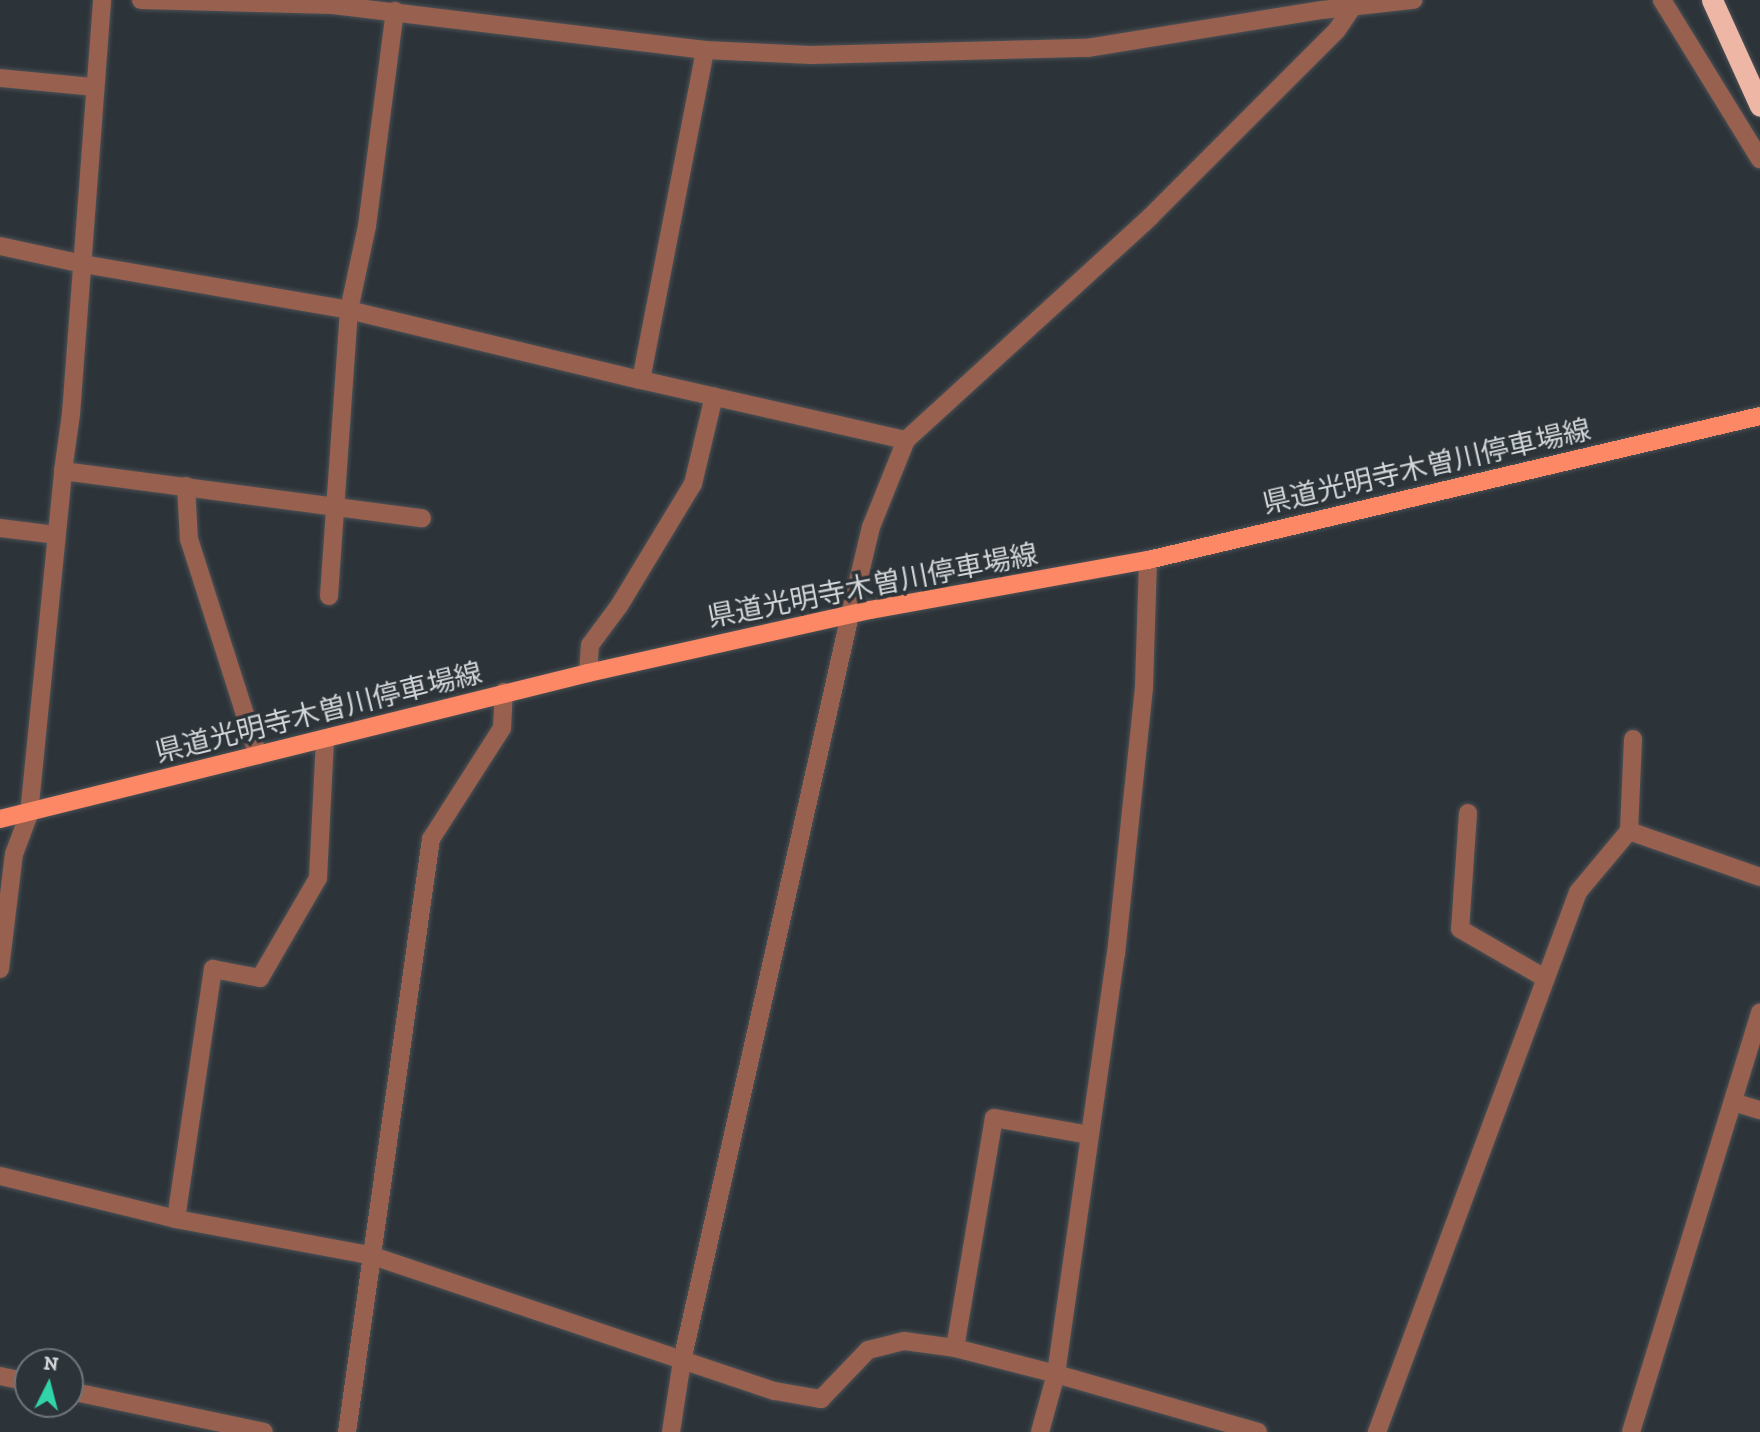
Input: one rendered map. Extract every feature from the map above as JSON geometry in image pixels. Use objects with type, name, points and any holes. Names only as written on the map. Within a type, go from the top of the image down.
[{"type":"highway","points":[[1712,0],[1760,106]]},
{"type":"main road","name":"県道光明寺木曽川停車場線","points":[[0,819],[29,814],[504,692],[850,615],[1147,560],[1760,416]]},
{"type":"street","points":[[0,969],[14,854],[29,814],[56,535],[71,414],[102,0]]},
{"type":"street","points":[[141,0],[333,5],[705,50],[811,55],[1087,48],[1357,3],[1413,0]]},
{"type":"street","points":[[1662,0],[1760,159]]},
{"type":"street","points":[[671,1432],[682,1361],[850,615],[872,527],[906,440],[1150,217],[1337,30],[1357,3]]},
{"type":"street","points":[[329,596],[333,507],[349,310],[368,226],[395,11]]},
{"type":"street","points":[[641,380],[705,50]]},
{"type":"street","points":[[0,78],[94,87]]},
{"type":"street","points":[[0,246],[83,264],[349,310],[906,440]]},
{"type":"street","points":[[588,673],[590,645],[619,606],[693,484],[714,396]]},
{"type":"street","points":[[63,471],[422,518]]},
{"type":"street","points":[[186,485],[189,539],[258,755]]},
{"type":"street","points":[[0,528],[56,535]]},
{"type":"street","points":[[1040,1432],[1056,1374],[1116,954],[1144,687],[1147,560]]},
{"type":"street","points":[[347,1432],[431,839],[502,728],[504,692]]},
{"type":"street","points":[[176,1219],[213,969],[260,978],[318,878],[325,738]]},
{"type":"street","points":[[1377,1432],[1578,892],[1629,831],[1633,739]]},
{"type":"street","points":[[1468,813],[1460,929],[1545,978]]},
{"type":"street","points":[[1629,831],[1760,877]]},
{"type":"street","points":[[1631,1432],[1760,1012]]},
{"type":"street","points":[[1733,1102],[1760,1110]]},
{"type":"street","points":[[956,1348],[994,1118],[1089,1135]]},
{"type":"street","points":[[0,1176],[176,1219],[373,1256],[775,1391],[821,1399],[868,1350],[904,1341],[956,1348],[1258,1432]]},
{"type":"street","points":[[84,1394],[264,1432]]}]
